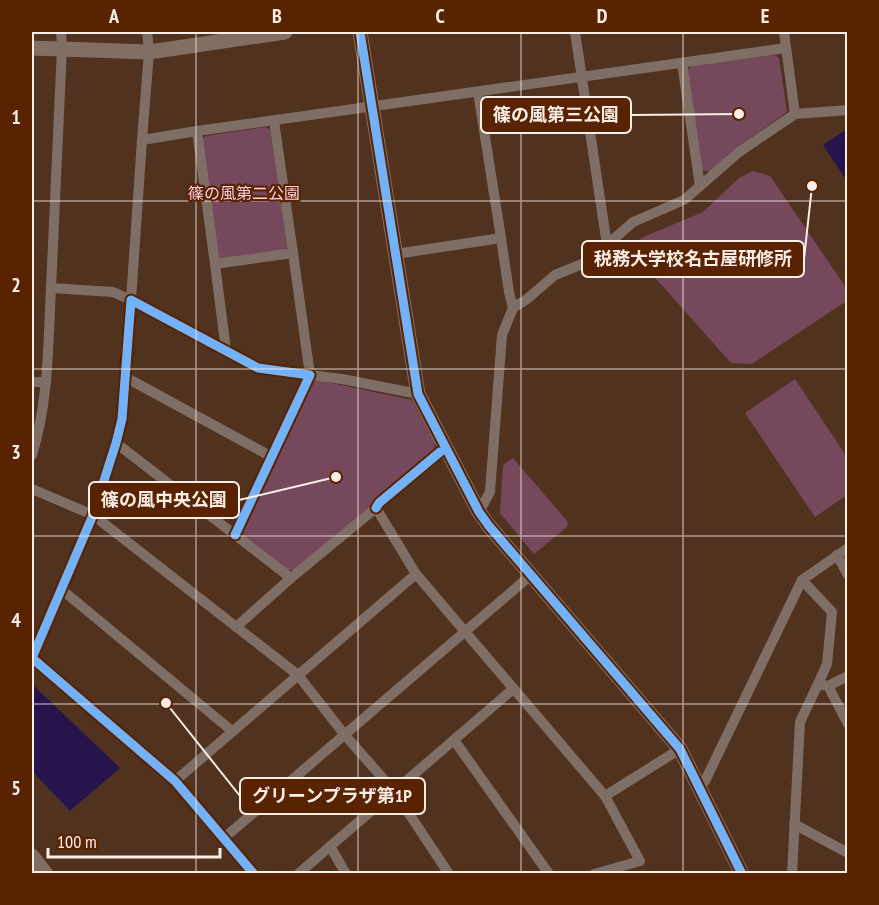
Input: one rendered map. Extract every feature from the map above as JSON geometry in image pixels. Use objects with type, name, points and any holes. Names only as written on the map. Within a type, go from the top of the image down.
[{"type":"street","points":[[32,454],[39,430],[46,382],[61,32]]},
{"type":"street","points":[[147,32],[149,52],[122,418],[93,515],[32,658],[175,781],[254,873]]},
{"type":"street","points":[[32,48],[149,52],[285,32]]},
{"type":"street","points":[[360,32],[418,394],[479,512],[489,526],[680,749],[742,873]]},
{"type":"street","points":[[575,32],[607,245]]},
{"type":"street","points":[[784,32],[795,114]]},
{"type":"street","points":[[142,140],[786,48]]},
{"type":"street","points":[[682,63],[700,186]]},
{"type":"street","points":[[478,92],[513,308]]},
{"type":"street","points":[[479,512],[490,492],[502,335],[513,308],[555,275],[587,262],[633,222],[684,200],[757,139],[795,114],[848,110]]},
{"type":"street","points":[[235,535],[310,375],[274,121]]},
{"type":"street","points":[[197,131],[226,350]]},
{"type":"street","points":[[396,254],[501,238]]},
{"type":"street","points":[[215,264],[293,253]]},
{"type":"street","points":[[51,288],[113,292],[258,368],[342,379],[418,394]]},
{"type":"street","points":[[126,377],[272,457]]},
{"type":"street","points":[[32,382],[46,382]]},
{"type":"street","points":[[116,443],[291,578]]},
{"type":"street","points":[[32,489],[93,515],[298,675],[344,734],[394,791],[449,873]]},
{"type":"street","points":[[237,627],[291,578],[376,508],[416,574],[605,796],[640,861],[594,873]]},
{"type":"street","points":[[700,786],[705,781],[802,580],[848,548]]},
{"type":"street","points":[[837,555],[848,574]]},
{"type":"street","points":[[175,781],[416,574]]},
{"type":"street","points":[[224,838],[531,575]]},
{"type":"street","points":[[792,873],[800,722],[823,685],[832,612],[802,580]]},
{"type":"street","points":[[61,589],[232,731]]},
{"type":"street","points":[[823,685],[848,676]]},
{"type":"street","points":[[823,685],[848,724]]},
{"type":"street","points":[[298,873],[513,689]]},
{"type":"street","points":[[454,740],[549,873]]},
{"type":"street","points":[[605,796],[680,749]]},
{"type":"street","points":[[794,824],[848,853]]},
{"type":"street","points":[[330,846],[346,873]]},
{"type":"street","points":[[32,856],[46,873]]},
{"type":"green space","points":[[775,55],[779,58],[787,112],[736,148],[710,172],[701,170],[687,71],[691,66]]},
{"type":"green space","name":"篠の風第二公園","points":[[266,127],[270,130],[287,246],[284,251],[222,260],[217,255],[201,141],[205,136]]},
{"type":"green space","points":[[753,171],[770,176],[847,289],[848,300],[752,364],[731,363],[634,254],[641,238],[703,212],[739,178]]},
{"type":"green space","points":[[795,379],[847,457],[847,495],[815,517],[745,413]]},
{"type":"green space","points":[[317,380],[412,400],[435,443],[433,454],[295,570],[287,570],[244,536],[243,529],[310,383]]},
{"type":"green space","points":[[513,458],[568,522],[567,527],[534,554],[500,513],[503,465]]},
{"type":"shaded area","points":[[847,129],[848,181],[823,145]]},
{"type":"shaded area","points":[[32,684],[120,768],[70,811],[32,771]]},
{"type":"cycle path","points":[[360,32],[418,394],[479,512],[489,526],[680,749],[742,874]]},
{"type":"cycle path","points":[[235,535],[310,375],[258,368],[131,300],[122,419],[116,443],[93,515],[32,658],[175,781],[254,874]]},
{"type":"cycle path","points":[[376,508],[440,452]]},
{"type":"place","name":"篠の風第三公園","points":[[739,114]]},
{"type":"place","name":"税務大学校名古屋研修所","points":[[812,186]]},
{"type":"place","name":"篠の風中央公園","points":[[336,477]]},
{"type":"place","name":"グリーンプラザ第1P","points":[[166,703]]}]
